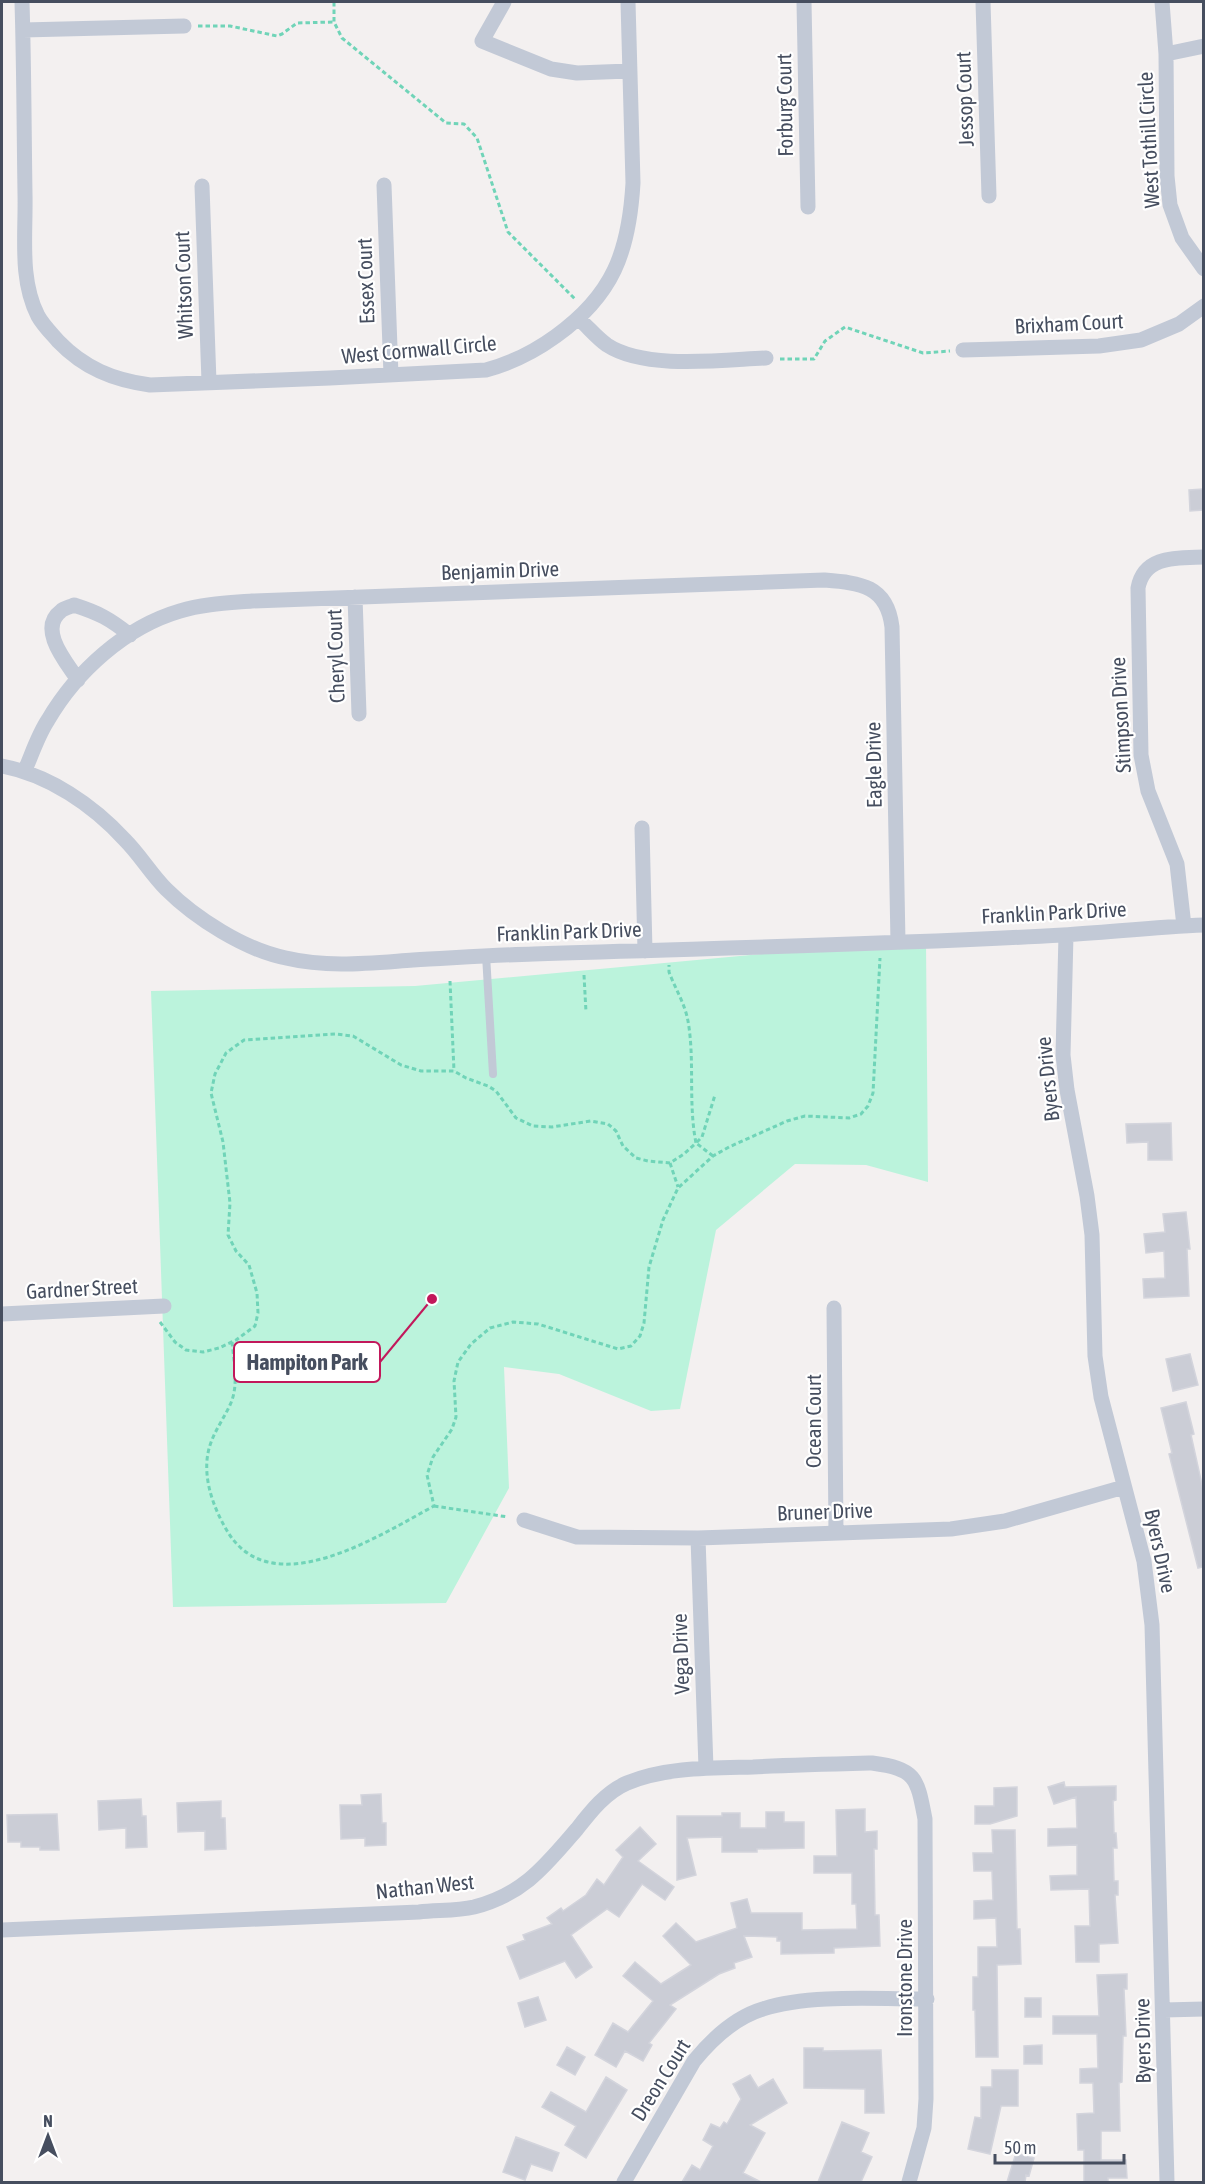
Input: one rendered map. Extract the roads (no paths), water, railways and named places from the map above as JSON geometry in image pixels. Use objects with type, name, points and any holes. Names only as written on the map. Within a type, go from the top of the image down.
[{"type":"street","name":"West Cornwall Circle","points":[[22,2],[26,266],[38,315],[50,333],[69,352],[91,368],[127,382],[150,385],[486,370],[507,365],[527,355],[583,315],[602,294],[613,274],[627,235],[633,183],[628,2]]},
{"type":"street","points":[[504,2],[482,41],[551,69],[577,73],[629,71]]},
{"type":"street","name":"Forburg Court","points":[[804,2],[808,207]]},
{"type":"street","name":"Jessop Court","points":[[983,2],[988,196]]},
{"type":"street","name":"West Tothill Circle","points":[[1162,2],[1166,54],[1167,176],[1170,205],[1182,238],[1203,269]]},
{"type":"street","points":[[23,30],[184,26]]},
{"type":"street","points":[[1166,54],[1203,46]]},
{"type":"street","name":"Essex Court","points":[[384,185],[391,375]]},
{"type":"street","name":"Whitson Court","points":[[202,186],[209,382]]},
{"type":"street","name":"Brixham Court","points":[[963,350],[1099,346],[1141,340],[1179,324],[1203,306]]},
{"type":"street","points":[[583,315],[606,345],[643,359],[662,361],[766,358]]},
{"type":"street","name":"Stimpson Drive","points":[[1184,926],[1177,864],[1149,791],[1141,755],[1137,596],[1139,579],[1145,571],[1160,561],[1203,557]]},
{"type":"street","name":"Benjamin Drive","points":[[25,770],[46,722],[65,693],[96,661],[130,634],[177,612],[203,605],[252,601],[824,580],[854,582],[876,591]]},
{"type":"street","name":"Eagle Drive","points":[[876,591],[891,615],[892,627],[898,942]]},
{"type":"street","name":"Cheryl Court","points":[[355,597],[359,714]]},
{"type":"street","points":[[78,680],[58,651],[52,634],[52,622],[60,611],[74,605],[90,610],[106,616],[130,634]]},
{"type":"street","name":"Franklin Park Drive","points":[[2,766],[25,770],[83,802],[102,817],[181,903],[221,930],[266,953],[288,959],[338,965],[486,955],[668,951],[1066,935],[1203,925]]},
{"type":"street","points":[[642,828],[645,951]]},
{"type":"street","name":"Byers Drive","points":[[1066,935],[1063,1055],[1066,1090],[1087,1196],[1092,1235],[1095,1356],[1101,1397],[1144,1562],[1152,1625],[1167,2182]]},
{"type":"street","name":"Gardner Street","points":[[2,1314],[159,1306]]},
{"type":"street","name":"Ocean Court","points":[[834,1308],[836,1533]]},
{"type":"street","name":"Bruner Drive","points":[[524,1520],[577,1537],[698,1538],[951,1529],[1005,1521],[1124,1487]]},
{"type":"street","name":"Vega Drive","points":[[698,1538],[706,1768]]},
{"type":"street","name":"Nathan West","points":[[2,1930],[419,1912],[473,1907],[524,1885],[542,1871],[607,1795],[626,1783],[655,1774],[706,1768],[872,1763],[894,1766],[909,1773]]},
{"type":"street","name":"Ironstone Drive","points":[[909,1773],[919,1791],[925,1819],[927,1999],[924,2128],[909,2182]]},
{"type":"street","name":"Dreon Court","points":[[624,2182],[694,2061],[706,2046],[744,2017],[762,2009],[819,2000],[927,1999]]},
{"type":"street","points":[[1164,2010],[1203,2009]]},
{"type":"lane","points":[[486,955],[493,1074]]},
{"type":"place","name":"Hampiton Park","points":[[432,1299]]}]
